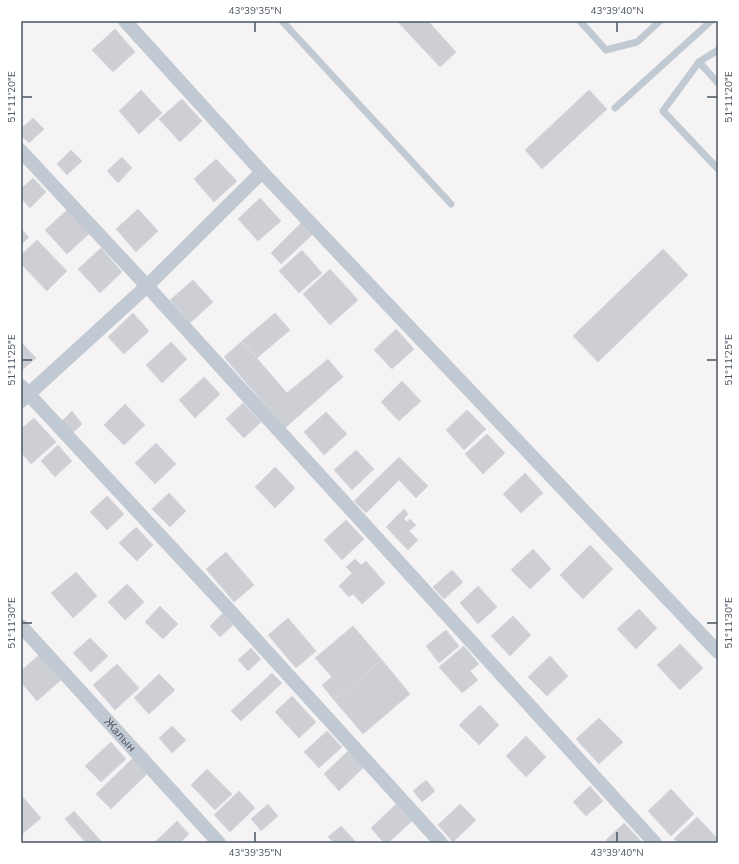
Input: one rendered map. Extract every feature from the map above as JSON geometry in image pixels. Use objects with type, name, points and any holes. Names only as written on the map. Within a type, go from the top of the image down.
[{"type":"street","points":[[125,21],[262,172],[718,652]]},
{"type":"street","points":[[21,151],[147,286],[655,843]]},
{"type":"street","points":[[262,172],[147,286],[24,394],[221,601],[442,843]]},
{"type":"street","name":"Жалын","points":[[21,626],[219,843]]},
{"type":"lane","points":[[282,21],[451,204]]},
{"type":"lane","points":[[580,21],[606,50],[637,42],[660,21]]},
{"type":"lane","points":[[615,108],[712,21]]},
{"type":"lane","points":[[718,50],[699,62],[663,111],[718,169]]},
{"type":"lane","points":[[699,62],[718,83]]},
{"type":"building","points":[[397,21],[428,21],[456,52],[440,67]]},
{"type":"building","points":[[115,29],[135,52],[113,72],[92,50]]},
{"type":"building","points":[[141,90],[162,113],[139,134],[119,111]]},
{"type":"building","points":[[589,90],[607,109],[542,169],[525,150]]},
{"type":"building","points":[[182,99],[202,121],[180,142],[159,119]]},
{"type":"building","points":[[33,118],[44,129],[29,143],[21,135],[21,129]]},
{"type":"building","points":[[71,150],[82,161],[67,175],[57,164]]},
{"type":"building","points":[[122,157],[132,168],[118,183],[107,171]]},
{"type":"building","points":[[216,159],[237,181],[214,202],[194,179]]},
{"type":"building","points":[[33,178],[46,192],[30,208],[21,198],[21,189]]},
{"type":"building","points":[[260,198],[281,221],[258,241],[238,219]]},
{"type":"building","points":[[68,209],[90,233],[67,254],[45,230]]},
{"type":"building","points":[[138,209],[158,231],[136,252],[116,229]]},
{"type":"building","points":[[301,223],[312,235],[281,264],[271,253]]},
{"type":"building","points":[[21,229],[29,237],[21,245]]},
{"type":"building","points":[[37,240],[67,271],[47,291],[21,264],[21,255]]},
{"type":"building","points":[[101,248],[122,272],[100,293],[78,269]]},
{"type":"building","points":[[663,249],[688,275],[598,362],[573,336]]},
{"type":"building","points":[[302,250],[322,273],[299,293],[279,271]]},
{"type":"building","points":[[330,269],[358,300],[330,325],[303,294]]},
{"type":"building","points":[[193,280],[213,302],[190,323],[170,300]]},
{"type":"building","points":[[133,313],[149,331],[124,354],[108,337]]},
{"type":"building","points":[[275,313],[290,330],[257,358],[242,341]]},
{"type":"building","points":[[396,329],[414,349],[392,369],[374,350]]},
{"type":"building","points":[[242,341],[287,393],[328,359],[343,377],[285,428],[224,357]]},
{"type":"building","points":[[21,342],[36,358],[21,371]]},
{"type":"building","points":[[171,342],[187,359],[162,383],[146,365]]},
{"type":"building","points":[[204,377],[220,394],[195,418],[179,400]]},
{"type":"building","points":[[402,381],[421,401],[399,421],[381,402]]},
{"type":"building","points":[[243,403],[261,422],[244,438],[226,419]]},
{"type":"building","points":[[125,404],[145,425],[124,445],[104,425]]},
{"type":"building","points":[[467,410],[486,429],[464,450],[446,430]]},
{"type":"building","points":[[72,411],[82,424],[72,434],[61,422]]},
{"type":"building","points":[[326,412],[347,434],[324,455],[304,432]]},
{"type":"building","points":[[34,418],[56,442],[31,464],[21,452],[21,429]]},
{"type":"building","points":[[487,434],[505,453],[483,474],[465,454]]},
{"type":"building","points":[[156,443],[176,464],[155,484],[135,463]]},
{"type":"building","points":[[58,445],[72,461],[55,477],[41,461]]},
{"type":"building","points":[[356,450],[374,469],[352,490],[334,470]]},
{"type":"building","points":[[399,457],[428,486],[416,498],[399,480],[366,513],[354,501]]},
{"type":"building","points":[[275,467],[295,488],[275,508],[255,487]]},
{"type":"building","points":[[525,473],[543,493],[521,513],[503,494]]},
{"type":"building","points":[[169,493],[186,511],[170,527],[152,509]]},
{"type":"building","points":[[107,496],[124,514],[107,530],[90,512]]},
{"type":"building","points":[[404,509],[408,514],[404,519],[407,522],[410,519],[416,525],[409,531],[418,540],[408,550],[386,527]]},
{"type":"building","points":[[346,520],[364,539],[342,560],[324,540]]},
{"type":"building","points":[[136,527],[153,545],[137,561],[119,543]]},
{"type":"building","points":[[590,545],[613,569],[583,599],[560,575]]},
{"type":"building","points":[[533,549],[551,569],[530,589],[511,570]]},
{"type":"building","points":[[226,552],[254,585],[234,602],[206,569]]},
{"type":"building","points":[[355,559],[361,565],[366,561],[385,583],[362,604],[353,594],[349,597],[339,586],[352,573],[346,567]]},
{"type":"building","points":[[452,570],[463,582],[444,599],[433,587]]},
{"type":"building","points":[[76,572],[97,596],[73,618],[51,593]]},
{"type":"building","points":[[127,584],[144,602],[125,620],[108,602]]},
{"type":"building","points":[[478,586],[497,607],[478,624],[460,603]]},
{"type":"building","points":[[160,606],[178,624],[163,639],[145,622]]},
{"type":"building","points":[[639,609],[657,628],[636,649],[617,629]]},
{"type":"building","points":[[223,613],[233,625],[220,637],[210,626]]},
{"type":"building","points":[[513,616],[531,635],[510,656],[491,636]]},
{"type":"building","points":[[288,618],[316,651],[296,668],[268,635]]},
{"type":"building","points":[[353,626],[382,660],[334,700],[322,685],[332,677],[315,658]]},
{"type":"building","points":[[446,630],[459,646],[439,663],[426,646]]},
{"type":"building","points":[[90,638],[108,656],[91,672],[73,653]]},
{"type":"building","points":[[680,644],[703,668],[680,690],[657,665]]},
{"type":"building","points":[[464,646],[479,664],[470,671],[478,680],[462,693],[439,667]]},
{"type":"building","points":[[251,648],[261,659],[248,671],[238,660]]},
{"type":"building","points":[[40,654],[62,679],[37,701],[21,682],[21,671]]},
{"type":"building","points":[[550,656],[568,676],[547,696],[528,677]]},
{"type":"building","points":[[382,660],[410,694],[363,734],[334,700]]},
{"type":"building","points":[[117,664],[139,688],[115,710],[93,685]]},
{"type":"building","points":[[272,673],[282,683],[241,721],[231,711]]},
{"type":"building","points":[[159,674],[175,690],[149,714],[134,698]]},
{"type":"building","points":[[292,696],[316,722],[299,738],[275,712]]},
{"type":"building","points":[[480,705],[499,725],[479,745],[459,725]]},
{"type":"building","points":[[599,718],[623,742],[599,764],[576,739]]},
{"type":"building","points":[[172,726],[186,740],[172,753],[159,738]]},
{"type":"building","points":[[327,731],[342,747],[319,768],[304,752]]},
{"type":"building","points":[[526,736],[546,757],[526,777],[506,756]]},
{"type":"building","points":[[111,742],[126,759],[101,782],[85,766]]},
{"type":"building","points":[[349,750],[364,767],[339,791],[324,774]]},
{"type":"building","points":[[133,758],[148,773],[111,809],[96,794]]},
{"type":"building","points":[[207,769],[232,794],[215,810],[191,785]]},
{"type":"building","points":[[426,780],[435,791],[422,802],[413,791]]},
{"type":"building","points":[[590,786],[603,801],[586,816],[573,802]]},
{"type":"building","points":[[671,789],[694,814],[671,836],[648,811]]},
{"type":"building","points":[[239,791],[255,808],[230,832],[214,815]]},
{"type":"building","points":[[21,795],[41,818],[21,835]]},
{"type":"building","points":[[268,804],[278,816],[261,831],[251,819]]},
{"type":"building","points":[[396,804],[412,821],[388,843],[384,843],[371,828]]},
{"type":"building","points":[[460,804],[476,820],[453,842],[438,825]]},
{"type":"building","points":[[74,811],[102,842],[86,843],[65,819]]},
{"type":"building","points":[[697,817],[718,839],[718,843],[678,843],[674,839]]},
{"type":"building","points":[[177,821],[189,834],[180,843],[154,843]]},
{"type":"building","points":[[624,823],[641,841],[638,843],[609,843],[606,840]]},
{"type":"building","points":[[341,826],[357,843],[334,843],[328,837]]}]
